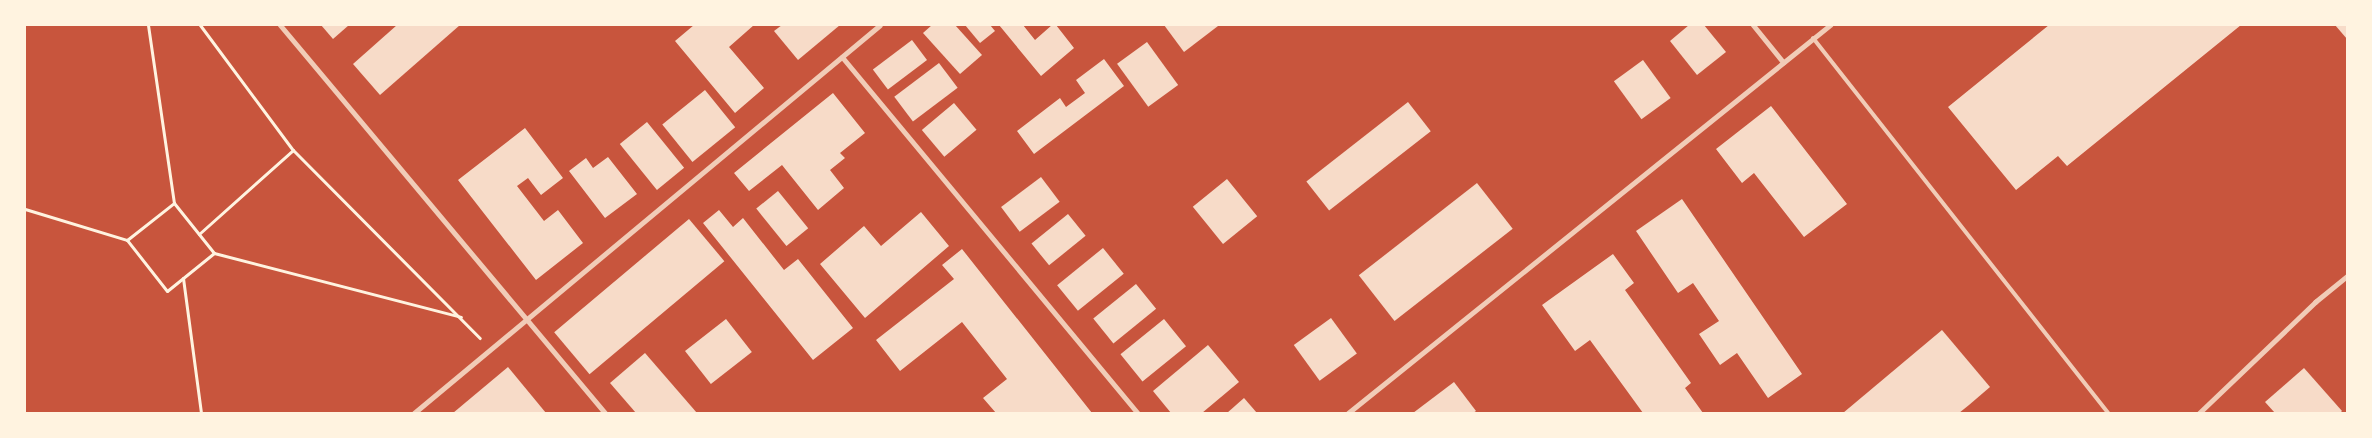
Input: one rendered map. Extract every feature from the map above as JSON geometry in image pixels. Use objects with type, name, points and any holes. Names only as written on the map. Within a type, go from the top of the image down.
[{"type":"street","points":[[280,25],[605,413]]},
{"type":"street","points":[[414,413],[880,25]]},
{"type":"street","points":[[1753,25],[1783,62]]},
{"type":"street","points":[[1348,413],[1830,25]]},
{"type":"street","points":[[842,57],[1138,413]]},
{"type":"street","points":[[2199,413],[2315,302],[2347,276]]},
{"type":"lane","points":[[1814,38],[2108,413]]},
{"type":"path","points":[[148,25],[174,203],[214,253],[460,317]]},
{"type":"path","points":[[200,25],[293,150],[490,349]]},
{"type":"path","points":[[199,234],[293,150]]},
{"type":"path","points":[[127,240],[174,203]]},
{"type":"path","points":[[25,209],[127,240],[167,291],[214,253]]},
{"type":"path","points":[[183,278],[201,413]]},
{"type":"building","points":[[321,25],[349,25],[333,39]]},
{"type":"building","points":[[397,25],[460,25],[380,95],[353,64]]},
{"type":"building","points":[[694,25],[754,25],[729,47],[764,88],[735,113],[675,41]]},
{"type":"building","points":[[782,25],[840,25],[798,60],[774,31]]},
{"type":"building","points":[[932,25],[955,25],[982,55],[960,74],[923,33]]},
{"type":"building","points":[[965,25],[990,25],[995,31],[980,43]]},
{"type":"building","points":[[999,25],[1023,25],[1035,40],[1052,25],[1056,25],[1074,48],[1041,76]]},
{"type":"building","points":[[1164,25],[1218,25],[1218,26],[1184,52]]},
{"type":"building","points":[[1689,25],[1704,25],[1726,52],[1697,75],[1670,41]]},
{"type":"building","points":[[2049,25],[2241,25],[2067,166],[2058,156],[2016,190],[1948,107]]},
{"type":"building","points":[[2335,25],[2347,25],[2347,39]]},
{"type":"building","points":[[912,40],[927,60],[888,89],[873,69]]},
{"type":"building","points":[[1147,42],[1178,85],[1148,107],[1117,64]]},
{"type":"building","points":[[1104,59],[1124,86],[1034,154],[1017,131],[1060,98],[1066,107],[1085,93],[1076,80]]},
{"type":"building","points":[[1643,60],[1671,98],[1642,119],[1614,81]]},
{"type":"building","points":[[939,63],[958,88],[913,121],[894,97]]},
{"type":"building","points":[[705,90],[735,127],[692,162],[662,125]]},
{"type":"building","points":[[833,93],[865,133],[840,153],[845,158],[830,170],[844,188],[818,210],[782,165],[749,191],[734,173]]},
{"type":"building","points":[[1408,102],[1431,131],[1329,211],[1306,181]]},
{"type":"building","points":[[954,103],[976,130],[944,157],[922,130]]},
{"type":"building","points":[[1771,106],[1847,204],[1804,237],[1754,173],[1742,183],[1716,149]]},
{"type":"building","points":[[647,122],[684,168],[657,190],[620,144]]},
{"type":"building","points":[[525,128],[563,178],[541,195],[528,178],[517,186],[544,221],[558,210],[583,243],[536,280],[458,180]]},
{"type":"building","points":[[608,157],[637,194],[605,218],[569,171],[586,158],[593,168]]},
{"type":"building","points":[[1041,177],[1060,202],[1020,232],[1001,207]]},
{"type":"building","points":[[1227,179],[1257,216],[1223,244],[1193,207]]},
{"type":"building","points":[[1477,183],[1513,229],[1395,321],[1359,275]]},
{"type":"building","points":[[778,191],[808,228],[786,246],[756,209]]},
{"type":"building","points":[[1682,199],[1802,374],[1768,398],[1737,353],[1720,365],[1699,334],[1719,321],[1693,283],[1678,293],[1636,231]]},
{"type":"building","points":[[719,210],[733,227],[743,218],[784,270],[798,259],[853,328],[813,360],[703,223]]},
{"type":"building","points":[[921,212],[949,246],[865,318],[820,264],[864,226],[881,246]]},
{"type":"building","points":[[1068,214],[1086,236],[1049,265],[1031,244]]},
{"type":"building","points":[[689,219],[724,261],[590,374],[554,332]]},
{"type":"building","points":[[1103,248],[1124,274],[1078,311],[1057,285]]},
{"type":"building","points":[[962,249],[1092,413],[996,413],[983,398],[1007,379],[962,322],[900,371],[876,340],[954,279],[942,265]]},
{"type":"building","points":[[1613,254],[1634,283],[1625,290],[1691,383],[1685,388],[1703,413],[1643,413],[1590,340],[1575,351],[1542,305]]},
{"type":"building","points":[[1136,284],[1156,309],[1113,343],[1093,319]]},
{"type":"building","points":[[1331,318],[1357,354],[1320,381],[1294,345]]},
{"type":"building","points":[[726,319],[752,352],[711,384],[685,351]]},
{"type":"building","points":[[1164,319],[1186,346],[1143,381],[1120,354]]},
{"type":"building","points":[[1942,330],[1990,387],[1969,405],[1959,413],[1843,413]]},
{"type":"building","points":[[1208,345],[1239,382],[1202,413],[1171,413],[1153,391]]},
{"type":"building","points":[[645,353],[697,413],[636,413],[610,383]]},
{"type":"building","points":[[508,367],[546,413],[453,413]]},
{"type":"building","points":[[2304,368],[2342,411],[2340,413],[2275,413],[2265,402]]},
{"type":"building","points":[[1454,382],[1476,411],[1473,413],[1413,413]]},
{"type":"building","points":[[1244,398],[1257,413],[1227,413]]}]
